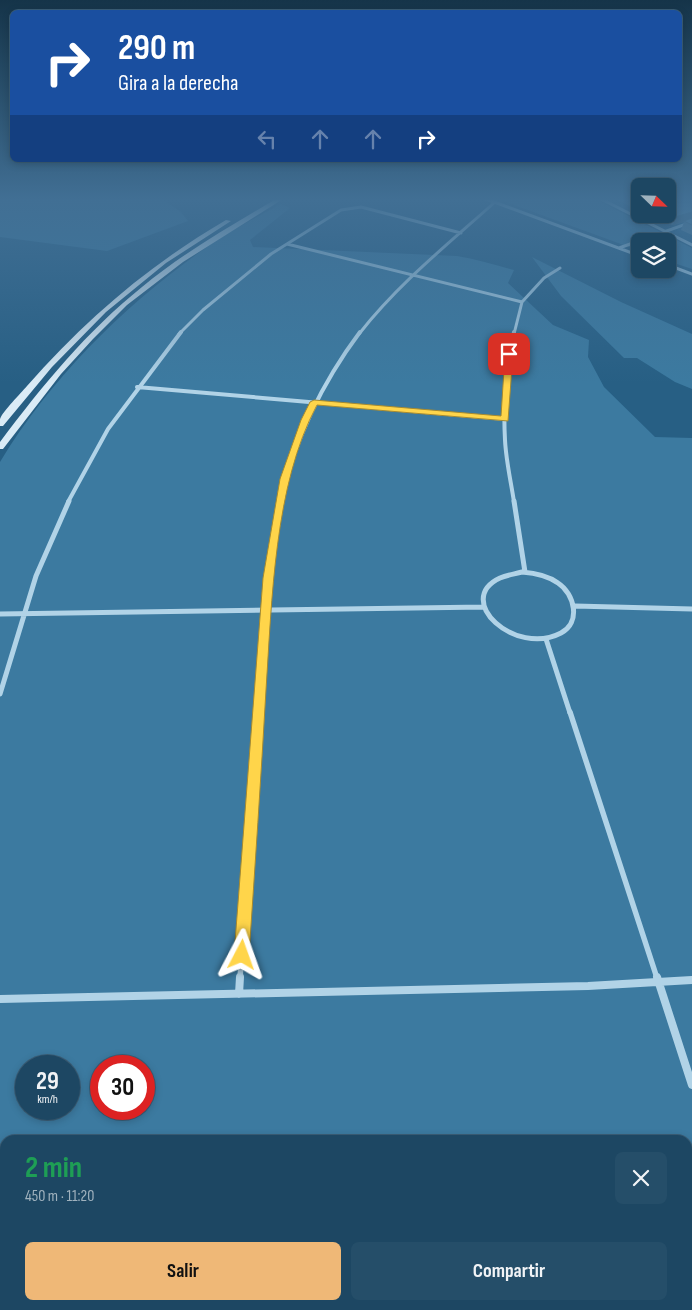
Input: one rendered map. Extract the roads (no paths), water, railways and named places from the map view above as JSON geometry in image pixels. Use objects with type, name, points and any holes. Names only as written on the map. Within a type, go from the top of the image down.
[{"type":"street","points":[[0,424],[22,395],[110,305],[169,260]]},
{"type":"street","points":[[0,447],[34,400],[72,356],[127,303],[183,260]]},
{"type":"street","points":[[0,694],[36,576],[71,495],[108,429],[174,338],[203,310],[264,260]]},
{"type":"street","points":[[353,260],[522,302]]},
{"type":"street","points":[[239,994],[269,578],[285,479],[305,420],[325,382],[380,307],[431,260]]},
{"type":"street","points":[[525,572],[505,442],[509,354],[522,302],[544,278],[560,268]]},
{"type":"street","points":[[676,269],[692,274]]},
{"type":"street","points":[[137,387],[505,419]]},
{"type":"street","points":[[525,572],[551,578],[571,596],[575,606],[574,617],[569,627],[559,635],[546,639],[529,640],[513,636],[499,628],[489,618],[484,607],[484,596],[488,586],[497,578],[525,572]]},
{"type":"street","points":[[575,606],[692,609]]},
{"type":"street","points":[[0,614],[484,607]]},
{"type":"street","points":[[546,639],[692,1085]]},
{"type":"street","points":[[0,999],[588,986],[692,980]]}]
